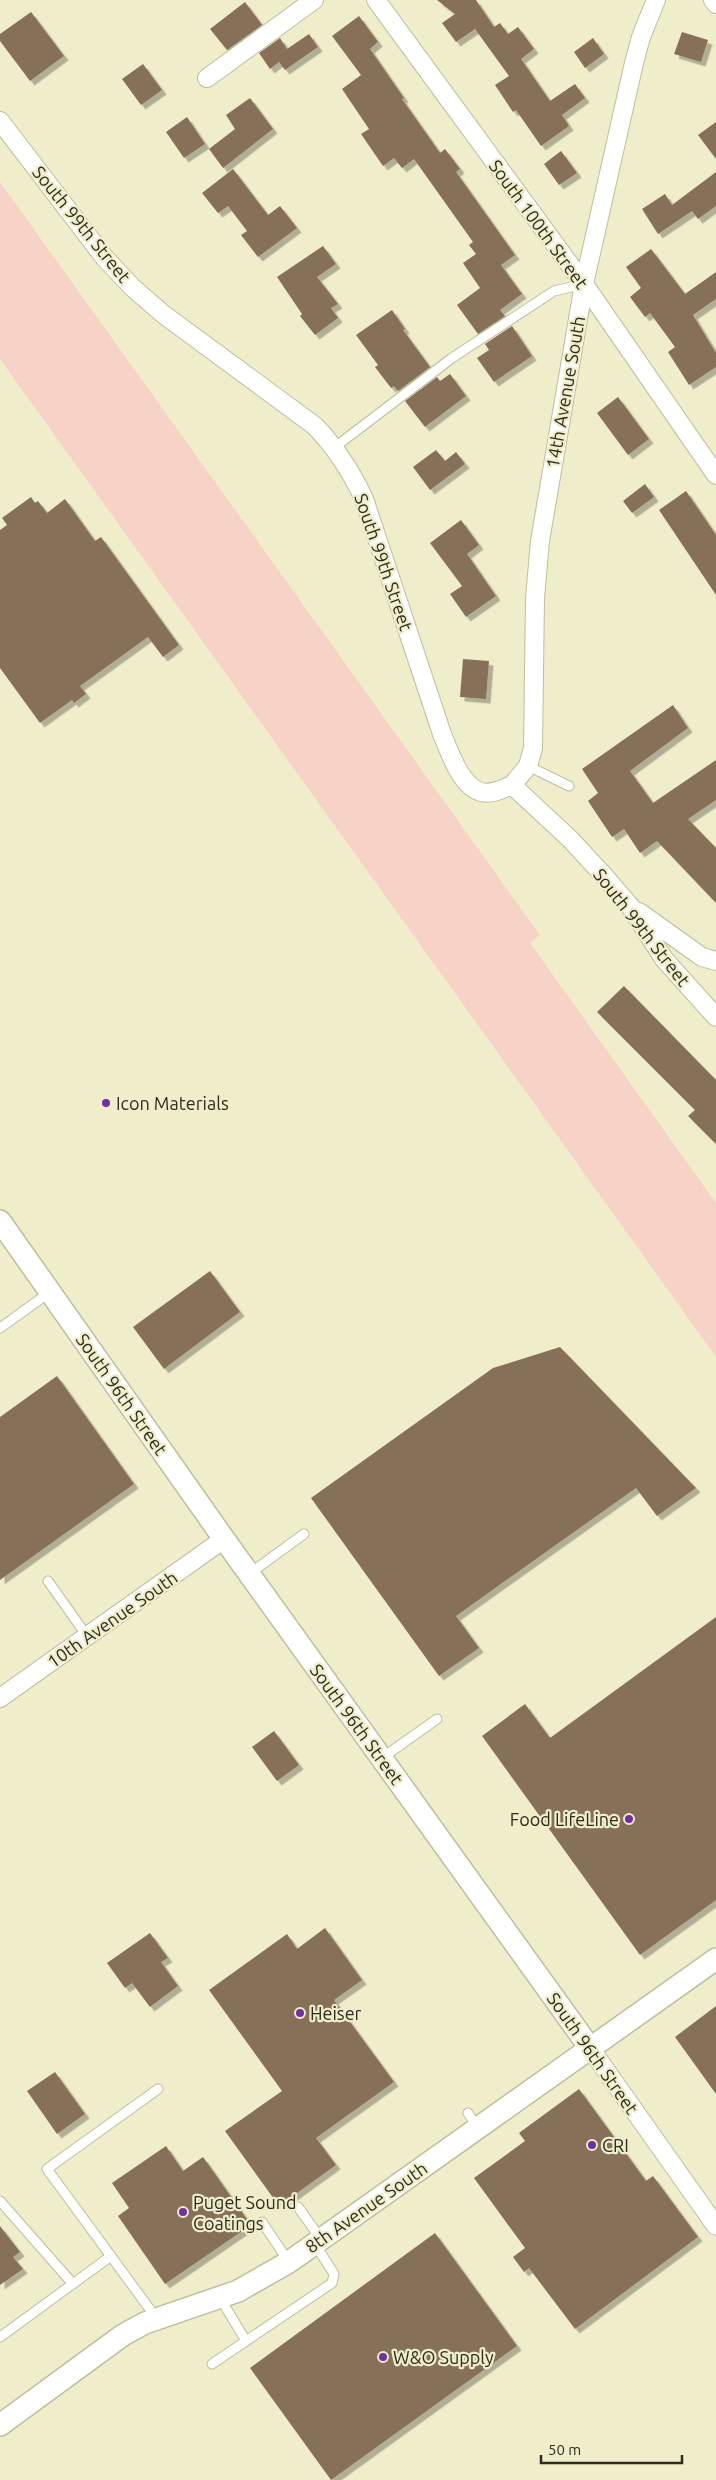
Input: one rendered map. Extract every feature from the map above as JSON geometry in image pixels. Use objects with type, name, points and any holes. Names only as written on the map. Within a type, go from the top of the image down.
[{"type":"street","points":[[208,78],[314,0]]},
{"type":"street","name":"South 100th Street","points":[[376,0],[584,284],[716,474]]},
{"type":"street","name":"14th Avenue South","points":[[512,785],[528,766],[533,748],[535,598],[540,542],[584,284],[634,63],[641,37],[656,0]]},
{"type":"street","points":[[713,0],[716,4]]},
{"type":"street","name":"South 99th Street","points":[[0,121],[104,257],[132,287],[163,314],[315,426],[335,448],[351,472],[364,499],[442,734],[456,765],[472,788],[483,793],[496,792],[512,785],[570,839],[630,906],[664,959],[716,1017]]},
{"type":"street","points":[[630,906],[702,957],[716,960]]},
{"type":"street","name":"South 96th Street","points":[[0,1220],[224,1539],[716,2226]]},
{"type":"street","name":"10th Avenue South","points":[[0,1698],[224,1539]]},
{"type":"street","name":"8th Avenue South","points":[[0,2425],[124,2335],[157,2319],[238,2291],[290,2262],[473,2120],[590,2048],[716,1958]]},
{"type":"lane","points":[[335,448],[452,358],[554,291],[584,284]]},
{"type":"lane","points":[[528,766],[569,786]]},
{"type":"lane","points":[[0,1328],[50,1292]]},
{"type":"lane","points":[[249,1574],[304,1534]]},
{"type":"lane","points":[[48,1582],[87,1636]]},
{"type":"lane","points":[[382,1758],[437,1719]]},
{"type":"lane","points":[[157,2319],[47,2169],[158,2088]]},
{"type":"lane","points":[[0,2201],[72,2284]]},
{"type":"lane","points":[[212,2364],[332,2283],[334,2274],[298,2206]]},
{"type":"lane","points":[[262,2222],[290,2262]]},
{"type":"lane","points":[[0,2337],[111,2256]]},
{"type":"lane","points":[[220,2298],[246,2341]]},
{"type":"shaded area","points":[[0,182],[540,935],[530,943],[716,1203],[716,1357],[0,359]]},
{"type":"building","points":[[437,0],[476,0],[494,27],[500,23],[508,34],[518,27],[534,49],[521,59],[550,101],[575,84],[585,98],[562,115],[569,126],[541,146],[516,110],[513,112],[495,85],[509,76],[475,29],[456,42],[442,23],[455,14]]},
{"type":"building","points":[[245,2],[262,25],[227,50],[210,29]]},
{"type":"building","points":[[31,12],[64,56],[30,81],[0,41],[0,34]]},
{"type":"building","points":[[359,16],[378,42],[370,49],[404,98],[402,99],[440,153],[445,149],[460,169],[456,172],[515,255],[501,265],[522,294],[500,310],[505,316],[478,334],[457,305],[480,288],[463,263],[476,254],[469,245],[473,242],[414,159],[402,168],[394,158],[383,166],[361,134],[369,129],[342,89],[361,75],[332,36]]},
{"type":"building","points":[[682,32],[708,40],[701,62],[674,54]]},
{"type":"building","points":[[309,34],[318,47],[285,70],[279,62],[270,69],[259,53],[280,38],[287,49]]},
{"type":"building","points":[[593,38],[604,54],[585,68],[574,52]]},
{"type":"building","points":[[143,64],[162,90],[141,105],[122,79]]},
{"type":"building","points":[[250,98],[273,129],[223,168],[209,149],[235,129],[226,115]]},
{"type":"building","points":[[187,117],[205,144],[184,158],[166,132]]},
{"type":"building","points":[[716,122],[716,159],[698,135]]},
{"type":"building","points":[[561,151],[577,173],[559,185],[544,164]]},
{"type":"building","points":[[233,169],[268,215],[280,206],[297,228],[258,257],[241,235],[247,231],[228,206],[218,213],[202,193]]},
{"type":"building","points":[[716,172],[716,206],[698,219],[692,211],[658,234],[642,209],[665,194],[672,205]]},
{"type":"building","points":[[323,246],[336,264],[317,277],[338,304],[331,308],[338,318],[315,335],[300,316],[302,314],[277,277]]},
{"type":"building","points":[[651,249],[685,294],[716,272],[716,299],[693,315],[716,353],[716,367],[689,385],[668,352],[675,347],[650,313],[645,317],[630,297],[641,288],[626,267]]},
{"type":"building","points":[[392,310],[405,329],[403,330],[430,367],[398,391],[394,386],[391,388],[375,367],[378,365],[356,335]]},
{"type":"building","points":[[512,326],[532,356],[494,382],[477,358],[489,350],[485,344]]},
{"type":"building","points":[[450,374],[466,396],[425,427],[405,401],[437,377],[440,381]]},
{"type":"building","points":[[618,397],[649,439],[628,455],[597,413]]},
{"type":"building","points":[[436,450],[445,461],[456,452],[465,464],[430,490],[413,467]]},
{"type":"building","points":[[645,484],[654,497],[632,513],[623,501]]},
{"type":"building","points":[[686,491],[716,535],[716,595],[659,510]]},
{"type":"building","points":[[31,497],[35,503],[38,501],[47,513],[65,499],[95,541],[101,537],[179,645],[163,657],[148,637],[80,686],[86,694],[74,703],[72,700],[40,723],[0,668],[0,530],[7,525],[2,518]]},
{"type":"building","points":[[461,520],[479,545],[467,554],[496,596],[466,617],[450,594],[462,586],[430,543]]},
{"type":"building","points":[[463,659],[489,661],[486,699],[460,697]]},
{"type":"building","points":[[673,705],[688,728],[630,771],[653,803],[716,760],[716,800],[688,819],[716,848],[716,903],[657,841],[640,853],[624,829],[612,837],[588,801],[598,793],[582,769]]},
{"type":"building","points":[[624,986],[716,1080],[716,1144],[688,1116],[695,1110],[597,1012]]},
{"type":"building","points":[[210,1271],[240,1312],[164,1369],[133,1327]]},
{"type":"building","points":[[560,1347],[696,1488],[657,1516],[636,1488],[456,1616],[479,1648],[439,1676],[311,1498],[493,1368]]},
{"type":"building","points":[[57,1376],[134,1484],[0,1580],[0,1417]]},
{"type":"building","name":"Food LifeLine","points":[[716,1617],[716,1900],[640,1955],[482,1736],[525,1704],[550,1738]]},
{"type":"building","points":[[274,1731],[299,1765],[277,1781],[252,1747]]},
{"type":"building","points":[[325,1928],[362,1980],[334,2000],[394,2082],[316,2138],[336,2165],[279,2206],[225,2131],[282,2091],[209,1990],[287,1934],[297,1949]]},
{"type":"building","points":[[150,1933],[168,1958],[161,1962],[178,1986],[150,2007],[132,1983],[125,1988],[107,1963]]},
{"type":"building","points":[[716,2006],[716,2094],[675,2037]]},
{"type":"building","points":[[55,2072],[85,2114],[57,2134],[27,2091]]},
{"type":"building","points":[[579,2089],[646,2181],[653,2176],[698,2237],[575,2329],[529,2268],[524,2272],[513,2257],[525,2248],[474,2178],[525,2141],[519,2133]]},
{"type":"building","name":"Puget Sound Coatings","points":[[166,2146],[183,2171],[203,2157],[251,2225],[165,2284],[118,2216],[129,2208],[112,2183]]},
{"type":"building","points":[[0,2226],[20,2252],[13,2257],[23,2269],[0,2285]]},
{"type":"building","name":"W&O Supply","points":[[435,2233],[517,2346],[331,2480],[250,2368]]},
{"type":"place","name":"Icon Materials","points":[[106,1103]]},
{"type":"place","name":"Food LifeLine","points":[[629,1819]]},
{"type":"place","name":"Heiser","points":[[300,2013]]},
{"type":"place","name":"CRI","points":[[592,2145]]},
{"type":"place","name":"Puget Sound Coatings","points":[[183,2212]]},
{"type":"place","name":"W&O Supply","points":[[383,2357]]}]
